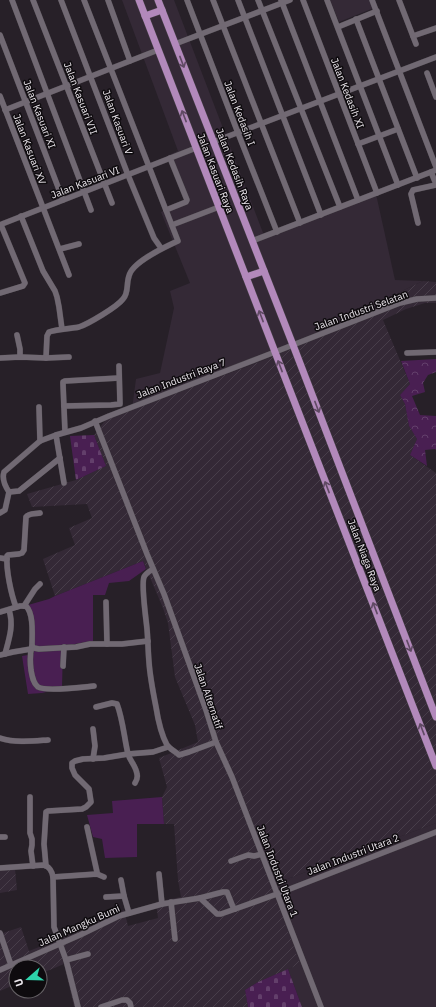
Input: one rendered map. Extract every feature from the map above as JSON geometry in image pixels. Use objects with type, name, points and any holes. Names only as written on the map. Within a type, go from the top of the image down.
[{"type":"main road","name":"Jalan Kasuari Raya","points":[[139,0],[275,352]]},
{"type":"main road","name":"Jalan Kedasih Raya","points":[[158,0],[293,345]]},
{"type":"main road","points":[[145,16],[162,10]]},
{"type":"main road","points":[[246,277],[264,271]]},
{"type":"main road","name":"Jalan Niaga Raya","points":[[293,345],[436,717]]},
{"type":"main road","name":"Jalan Niaga Raya","points":[[275,352],[436,766]]},
{"type":"street","points":[[12,0],[91,210]]},
{"type":"street","name":"Jalan Kasuari VII","points":[[33,0],[112,203]]},
{"type":"street","name":"Jalan Kasuari V","points":[[62,0],[128,175],[154,238],[161,248]]},
{"type":"street","points":[[46,358],[47,334],[51,331],[86,325],[118,304],[127,292],[128,276],[131,271],[140,262],[161,248],[178,241],[84,0]]},
{"type":"street","points":[[108,0],[130,61]]},
{"type":"street","name":"Jalan Kedasih I","points":[[187,0],[278,232]]},
{"type":"street","points":[[213,0],[300,223]]},
{"type":"street","points":[[238,0],[321,215]]},
{"type":"street","points":[[258,0],[340,208]]},
{"type":"street","points":[[175,44],[263,11],[281,2],[290,0]]},
{"type":"street","name":"Jalan Kedasih XI","points":[[303,0],[377,193]]},
{"type":"street","points":[[327,0],[398,185]]},
{"type":"street","points":[[372,0],[436,167]]},
{"type":"street","points":[[399,0],[416,44]]},
{"type":"street","points":[[281,2],[358,200]]},
{"type":"street","points":[[338,27],[377,11]]},
{"type":"street","points":[[356,19],[416,178]]},
{"type":"street","points":[[413,36],[436,28]]},
{"type":"street","name":"Jalan Kasuari XI","points":[[0,35],[63,200]]},
{"type":"street","points":[[5,110],[158,50]]},
{"type":"street","points":[[213,142],[436,57]]},
{"type":"street","points":[[427,73],[434,84],[436,97]]},
{"type":"street","name":"Jalan Kasuari XV","points":[[0,96],[69,275]]},
{"type":"street","points":[[358,144],[398,129]]},
{"type":"street","name":"Jalan Kasuari VI","points":[[0,293],[23,286],[25,283],[2,224],[196,148]]},
{"type":"street","points":[[166,210],[186,202],[187,200],[170,158]]},
{"type":"street","points":[[252,241],[434,171],[436,185],[413,190],[412,194],[418,223]]},
{"type":"street","points":[[172,225],[219,207]]},
{"type":"street","points":[[22,216],[43,271],[55,291],[60,307],[62,329]]},
{"type":"street","points":[[60,249],[79,244]]},
{"type":"street","name":"Jalan Industri Selatan","points":[[275,352],[400,303],[417,299],[436,298]]},
{"type":"street","points":[[17,335],[20,357]]},
{"type":"street","name":"Jalan Industri Raya 7","points":[[40,441],[81,428],[275,352]]},
{"type":"street","points":[[408,353],[436,352]]},
{"type":"street","points":[[0,358],[69,357]]},
{"type":"street","points":[[64,406],[120,404],[119,366]]},
{"type":"street","points":[[66,432],[63,382],[119,378]]},
{"type":"street","points":[[0,513],[5,510],[4,472],[40,441],[39,407]]},
{"type":"street","name":"Jalan Alternatif","points":[[95,422],[164,594],[216,742],[180,755],[168,747]]},
{"type":"street","points":[[56,435],[64,483]]},
{"type":"street","points":[[5,489],[19,491],[60,458]]},
{"type":"street","points":[[16,607],[10,584],[7,559],[8,555],[23,552],[26,516],[40,513]]},
{"type":"street","points":[[0,558],[7,559]]},
{"type":"street","points":[[46,866],[44,844],[46,813],[48,811],[82,808],[89,805],[91,802],[89,789],[75,775],[72,763],[83,759],[153,752],[168,747],[158,718],[150,670],[145,611],[143,580],[146,574],[153,569]]},
{"type":"street","points":[[24,606],[40,584]]},
{"type":"street","points":[[106,602],[107,644]]},
{"type":"street","points":[[0,612],[24,606],[27,607],[30,612],[32,647],[31,665],[34,682],[39,687],[48,689],[94,686]]},
{"type":"street","points":[[9,610],[11,616],[11,628],[3,654],[32,647],[36,649],[76,647],[90,644],[122,644],[148,640]]},
{"type":"street","points":[[63,666],[64,647]]},
{"type":"street","points":[[96,707],[112,703],[117,704],[123,724],[128,754],[137,772],[138,778],[136,783]]},
{"type":"street","points":[[93,729],[95,746],[93,759]]},
{"type":"street","points":[[0,738],[15,741],[48,740]]},
{"type":"street","name":"Jalan Industri Utara 1","points":[[216,742],[232,777],[321,1007]]},
{"type":"street","points":[[30,797],[30,833],[32,839],[31,850],[33,866]]},
{"type":"street","points":[[87,827],[97,874]]},
{"type":"street","name":"Jalan Industri Utara 2","points":[[277,894],[436,832]]},
{"type":"street","points":[[231,861],[248,855],[254,856],[262,854]]},
{"type":"street","points":[[0,868],[46,866],[51,870],[53,877],[53,924],[56,936],[66,960],[78,1007]]},
{"type":"street","points":[[53,877],[97,874],[104,877]]},
{"type":"street","points":[[159,874],[162,904]]},
{"type":"street","points":[[121,880],[129,913]]},
{"type":"street","name":"Jalan Mangku Bumi","points":[[25,959],[114,918],[162,904],[200,898],[219,892],[227,892],[235,909]]},
{"type":"street","points":[[200,898],[214,912],[221,914],[277,894]]},
{"type":"street","points":[[106,897],[124,896]]},
{"type":"street","points":[[171,902],[175,939]]},
{"type":"street","points":[[0,933],[9,959]]},
{"type":"street","points":[[66,960],[88,954]]},
{"type":"street","points":[[101,1007],[108,1006],[122,1000],[127,1000],[131,1007]]},
{"type":"shaded area","points":[[122,0],[174,0],[265,238],[376,194],[395,280],[423,281],[262,361],[132,409],[136,379],[160,373],[174,308],[170,291],[190,283],[161,212],[187,201],[169,155],[178,151]]},
{"type":"shaded area","points":[[330,0],[371,0],[374,8],[339,22]]},
{"type":"shaded area","points":[[423,281],[436,282],[436,303],[425,303],[406,309],[383,320],[410,384],[400,395],[405,404],[409,426],[417,439],[410,455],[436,473],[436,823],[271,885],[300,964],[258,982],[245,990],[248,1007],[74,1007],[64,964],[48,971],[48,959],[8,959],[8,988],[0,991],[0,934],[21,927],[29,951],[77,932],[124,910],[128,926],[158,918],[156,902],[181,897],[178,880],[174,824],[164,824],[162,797],[167,787],[159,758],[198,742],[195,725],[175,677],[168,623],[143,561],[55,596],[43,559],[75,545],[69,528],[92,518],[87,504],[32,507],[27,494],[76,480],[106,466],[94,435],[107,418],[262,361]]},
{"type":"shaded area","points":[[436,823],[436,1007],[302,1007],[288,969],[299,964],[271,885]]},
{"type":"shaded area","points":[[0,869],[15,869],[17,890],[0,893]]},
{"type":"green space","points":[[436,359],[436,372],[428,375],[423,383],[425,392],[412,396],[420,415],[436,416],[436,450],[425,450],[427,466],[410,455],[417,439],[409,426],[405,404],[400,395],[410,384],[401,361]]},
{"type":"green space","points":[[94,435],[106,466],[76,480],[70,436]]},
{"type":"green space","points":[[143,561],[146,569],[129,581],[109,583],[105,595],[93,595],[93,641],[63,646],[62,688],[42,693],[28,694],[22,656],[34,654],[28,605],[49,599]]},
{"type":"green space","points":[[162,797],[164,824],[137,824],[137,857],[105,858],[102,839],[93,837],[87,815],[113,813],[112,801]]},
{"type":"green space","points":[[288,969],[302,1007],[248,1007],[245,990],[258,982]]}]
